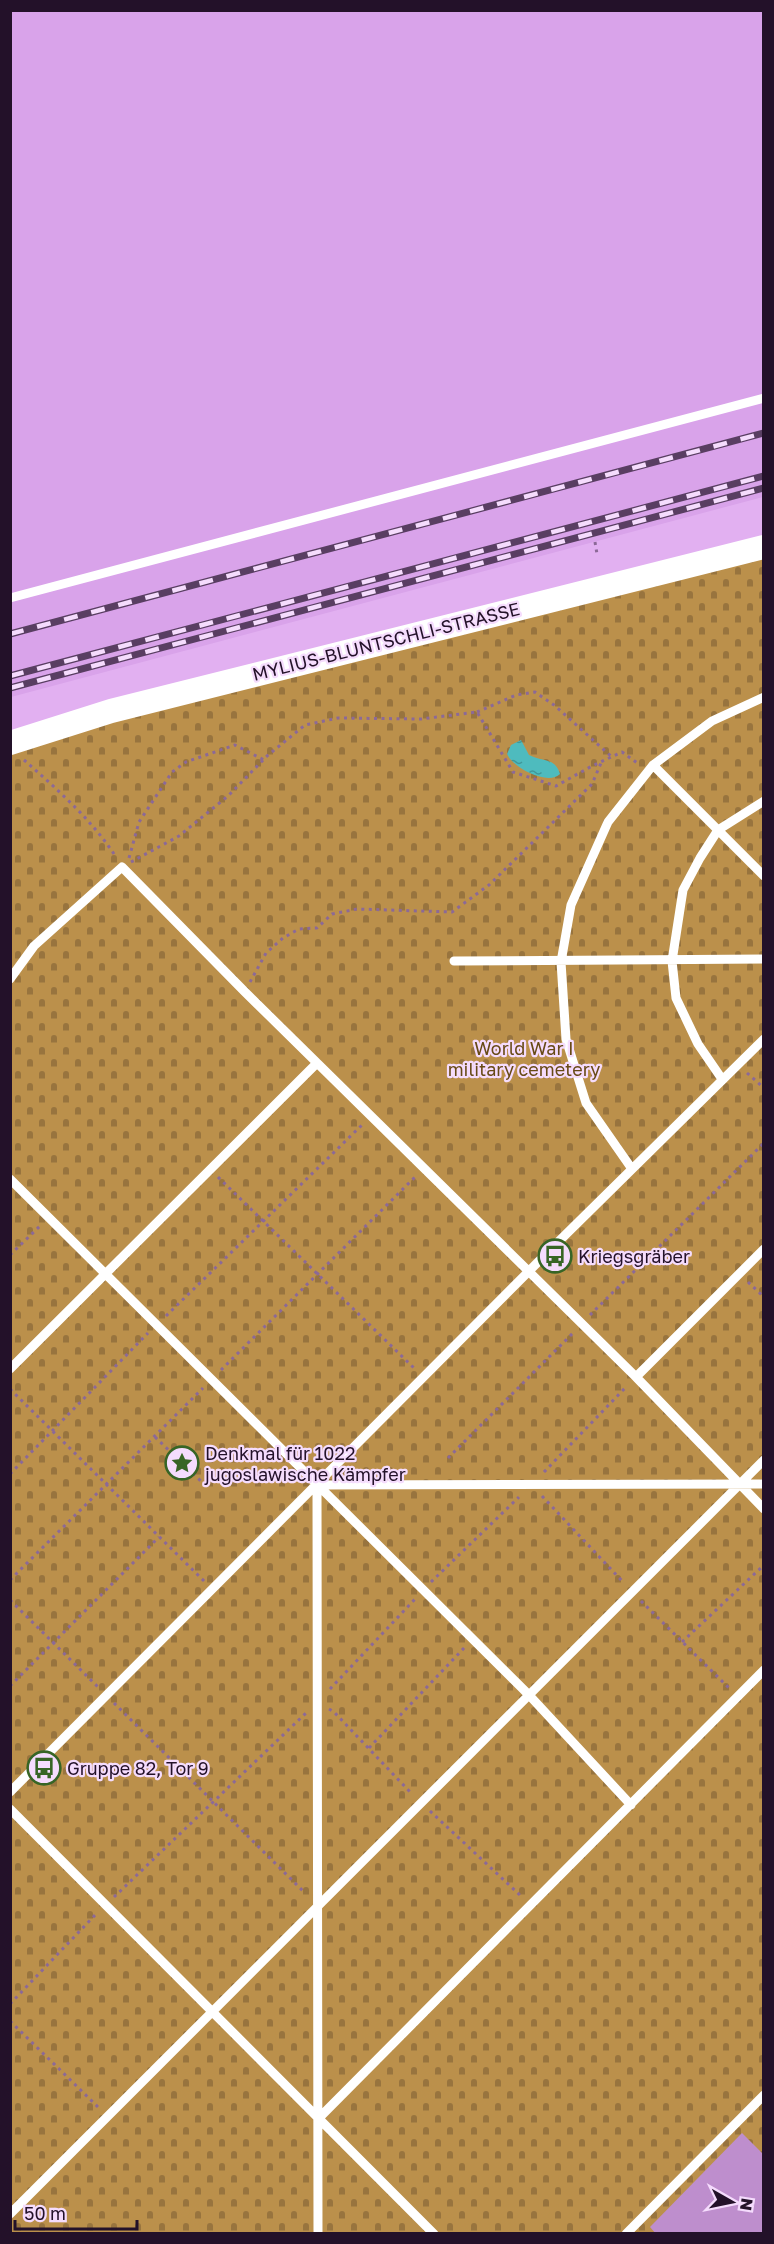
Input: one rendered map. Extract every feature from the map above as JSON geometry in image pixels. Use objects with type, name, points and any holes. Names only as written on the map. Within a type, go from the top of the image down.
[{"type":"street","name":"MYLIUS-BLUNTSCHLI-STRASSE","points":[[16,751],[122,708],[764,547]]},
{"type":"lane","points":[[10,598],[764,398]]},
{"type":"lane","points":[[632,1169],[586,1102],[566,1040],[561,962],[571,904],[608,822],[651,768],[712,721],[764,697]]},
{"type":"lane","points":[[651,768],[764,876]]},
{"type":"lane","points":[[722,1079],[698,1044],[676,998],[672,961],[683,890],[717,830],[764,801]]},
{"type":"lane","points":[[10,979],[33,946],[122,867],[245,992],[636,1377],[764,1509]]},
{"type":"lane","points":[[453,961],[764,960]]},
{"type":"lane","points":[[10,1792],[528,1272],[764,1039]]},
{"type":"lane","points":[[10,1369],[317,1063]]},
{"type":"lane","points":[[10,1179],[529,1695],[631,1805]]},
{"type":"lane","points":[[636,1377],[764,1249]]},
{"type":"lane","points":[[10,2214],[764,1460]]},
{"type":"lane","points":[[317,1485],[764,1484]]},
{"type":"lane","points":[[317,1485],[318,2234]]},
{"type":"lane","points":[[319,2118],[764,1670]]},
{"type":"lane","points":[[10,1809],[434,2234]]},
{"type":"lane","points":[[626,2234],[764,2095]]},
{"type":"path","points":[[595,542],[597,554]]},
{"type":"path","points":[[264,760],[236,745],[186,762],[172,772],[139,822],[128,863],[179,836],[228,796],[264,760],[305,725],[338,718],[421,719],[477,712],[516,695],[535,692],[554,705],[612,757]]},
{"type":"path","points":[[477,712],[513,772],[556,786],[622,752],[651,768]]},
{"type":"path","points":[[16,751],[105,840],[122,867]]},
{"type":"path","points":[[245,992],[266,953],[283,938],[299,929],[317,928],[332,914],[357,909],[452,912],[489,885],[592,784],[602,761]]},
{"type":"path","points":[[738,1064],[764,1088]]},
{"type":"path","points":[[10,1474],[157,1325],[371,1117]]},
{"type":"path","points":[[448,1458],[764,1143]]},
{"type":"path","points":[[211,1169],[424,1377]]},
{"type":"path","points":[[10,1256],[49,1217]]},
{"type":"path","points":[[739,1274],[764,1297]]},
{"type":"path","points":[[636,1377],[532,1485],[632,1592],[738,1696]]},
{"type":"path","points":[[10,1389],[213,1590]]},
{"type":"path","points":[[155,1437],[205,1485]]},
{"type":"path","points":[[10,1686],[159,1537]]},
{"type":"path","points":[[682,1642],[764,1565]]},
{"type":"path","points":[[10,1600],[303,1891],[316,1892]]},
{"type":"path","points":[[369,1748],[472,1639]]},
{"type":"path","points":[[10,2004],[106,1905],[316,1703]]},
{"type":"path","points":[[10,2021],[107,2117]]},
{"type":"shaded area","points":[[11,11],[763,11],[763,497],[11,697]]},
{"type":"green space","name":"World War I military cemetery","points":[[763,557],[763,2233],[11,2233],[10,753],[114,718]]},
{"type":"water","points":[[521,740],[529,755],[551,762],[560,774],[555,777],[540,777],[516,765],[507,754],[511,745]]},
{"type":"building","points":[[742,2133],[764,2155],[764,2234],[656,2234],[650,2227]]},
{"type":"railway","points":[[10,634],[764,433]]},
{"type":"railway","points":[[10,676],[764,476]]},
{"type":"railway","points":[[10,688],[764,488]]},
{"type":"place","name":"Kriegsgräber","points":[[555,1256]]},
{"type":"place","name":"Denkmal für 1022 jugoslawische Kämpfer","points":[[182,1463]]},
{"type":"place","name":"Gruppe 82, Tor 9","points":[[44,1768]]}]
